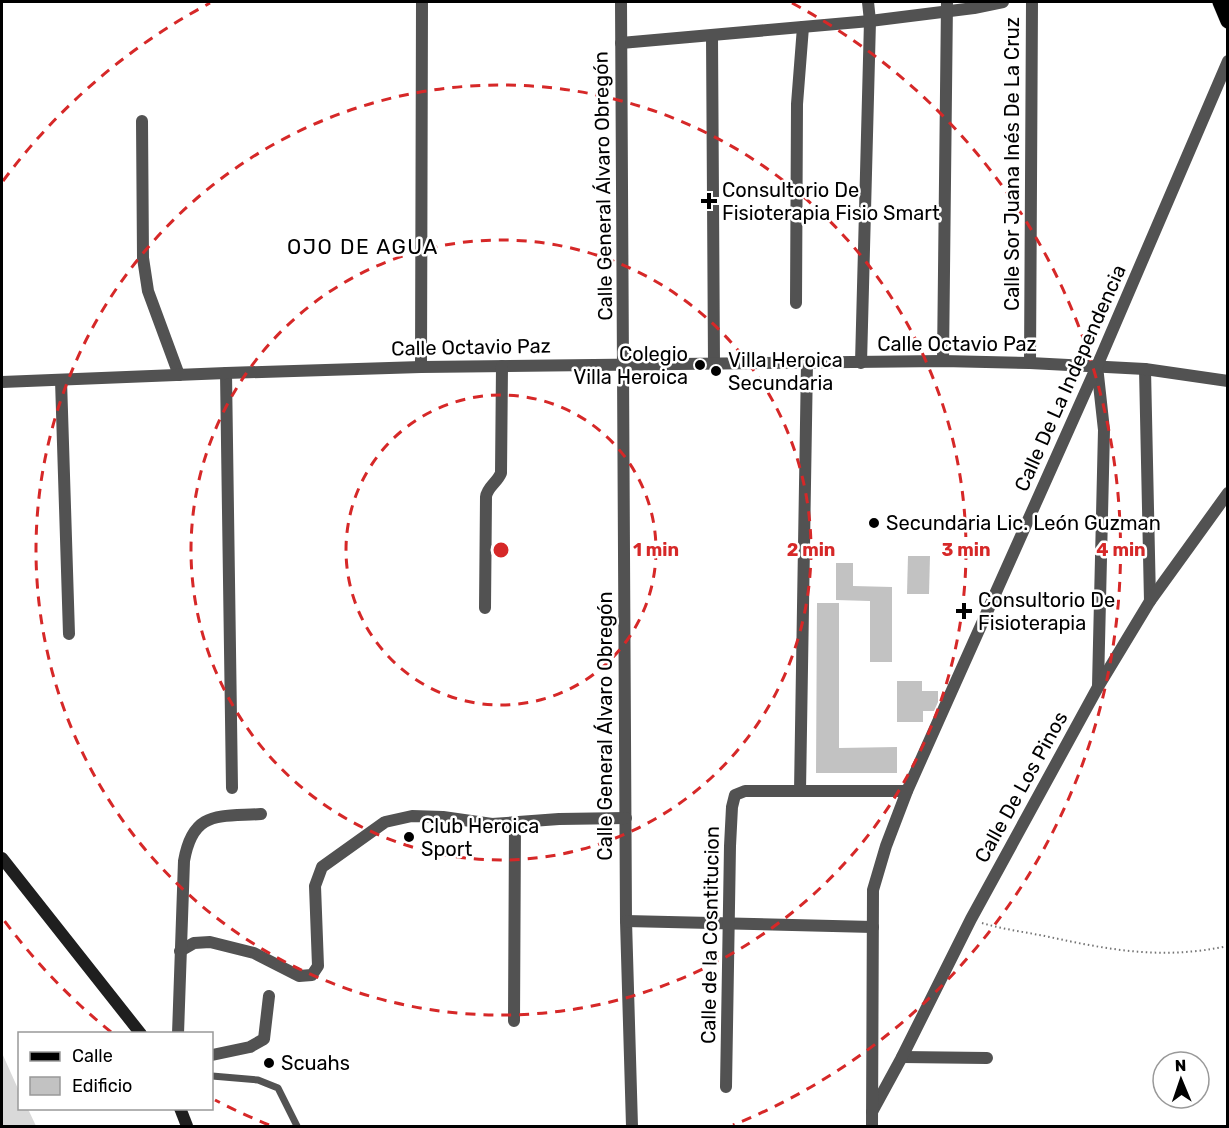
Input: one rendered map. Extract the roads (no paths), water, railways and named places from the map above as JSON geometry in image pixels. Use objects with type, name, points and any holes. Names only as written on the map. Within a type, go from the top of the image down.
[{"type":"main road","points":[[1220,2],[1227,21]]},
{"type":"main road","points":[[2,858],[139,1032]]},
{"type":"main road","points":[[181,1110],[187,1126]]},
{"type":"street","points":[[421,368],[422,2]]},
{"type":"street","name":"Calle General Álvaro Obregón","points":[[621,2],[626,921],[632,1126]]},
{"type":"street","points":[[861,363],[870,21],[868,2]]},
{"type":"street","points":[[621,43],[870,21],[947,6],[974,8],[1002,2]]},
{"type":"street","name":"Calle Sor Juana Inés De La Cruz","points":[[1030,363],[1032,2]]},
{"type":"street","points":[[943,362],[947,6]]},
{"type":"street","points":[[796,303],[797,104],[804,27]]},
{"type":"street","points":[[712,36],[714,363]]},
{"type":"street","name":"Calle De La Independencia","points":[[872,1126],[873,890],[886,846],[907,791],[1097,366],[1227,62]]},
{"type":"street","points":[[142,121],[143,258],[148,291],[179,375]]},
{"type":"street","points":[[807,362],[800,791],[907,791]]},
{"type":"street","name":"Calle Octavio Paz","points":[[2,382],[421,368],[807,362],[1030,363],[1097,366],[1144,369],[1227,381]]},
{"type":"street","points":[[485,608],[486,497],[488,490],[498,480],[501,473],[502,366]]},
{"type":"street","points":[[1097,366],[1104,429],[1098,687]]},
{"type":"street","points":[[1144,369],[1150,601]]},
{"type":"street","points":[[226,373],[232,788]]},
{"type":"street","points":[[61,380],[69,634]]},
{"type":"street","name":"Calle De Los Pinos","points":[[872,1112],[971,919],[1098,687],[1150,601],[1227,493]]},
{"type":"street","name":"Calle de la Cosntitucion","points":[[726,1087],[733,799],[738,793],[745,791],[800,791]]},
{"type":"street","points":[[178,1032],[184,861],[187,844],[193,832],[201,823],[210,818],[261,814]]},
{"type":"street","points":[[180,951],[194,943],[210,942],[254,953],[299,976],[312,975],[318,966],[315,886],[322,867],[385,822],[412,816],[443,817],[482,824],[626,818]]},
{"type":"street","points":[[514,1020],[515,823]]},
{"type":"street","points":[[626,921],[873,927]]},
{"type":"street","points":[[213,1055],[250,1047],[264,1039],[269,996]]},
{"type":"street","points":[[902,1057],[987,1058]]},
{"type":"lane","points":[[213,1076],[258,1080],[278,1088],[297,1126]]},
{"type":"place","name":"Consultorio De Fisioterapia Fisio Smart","points":[[709,201]]},
{"type":"place","name":"Colegio Villa Heroica","points":[[700,365]]},
{"type":"place","name":"Villa Heroica Secundaria","points":[[716,371]]},
{"type":"place","name":"Secundaria Lic. León Guzman","points":[[874,523]]},
{"type":"place","name":"Consultorio De Fisioterapia","points":[[964,611]]},
{"type":"place","name":"Club Heroica Sport","points":[[409,837]]},
{"type":"place","name":"Scuahs","points":[[269,1063]]},
{"type":"district","name":"OJO DE AGUA","points":[[363,247]]}]
